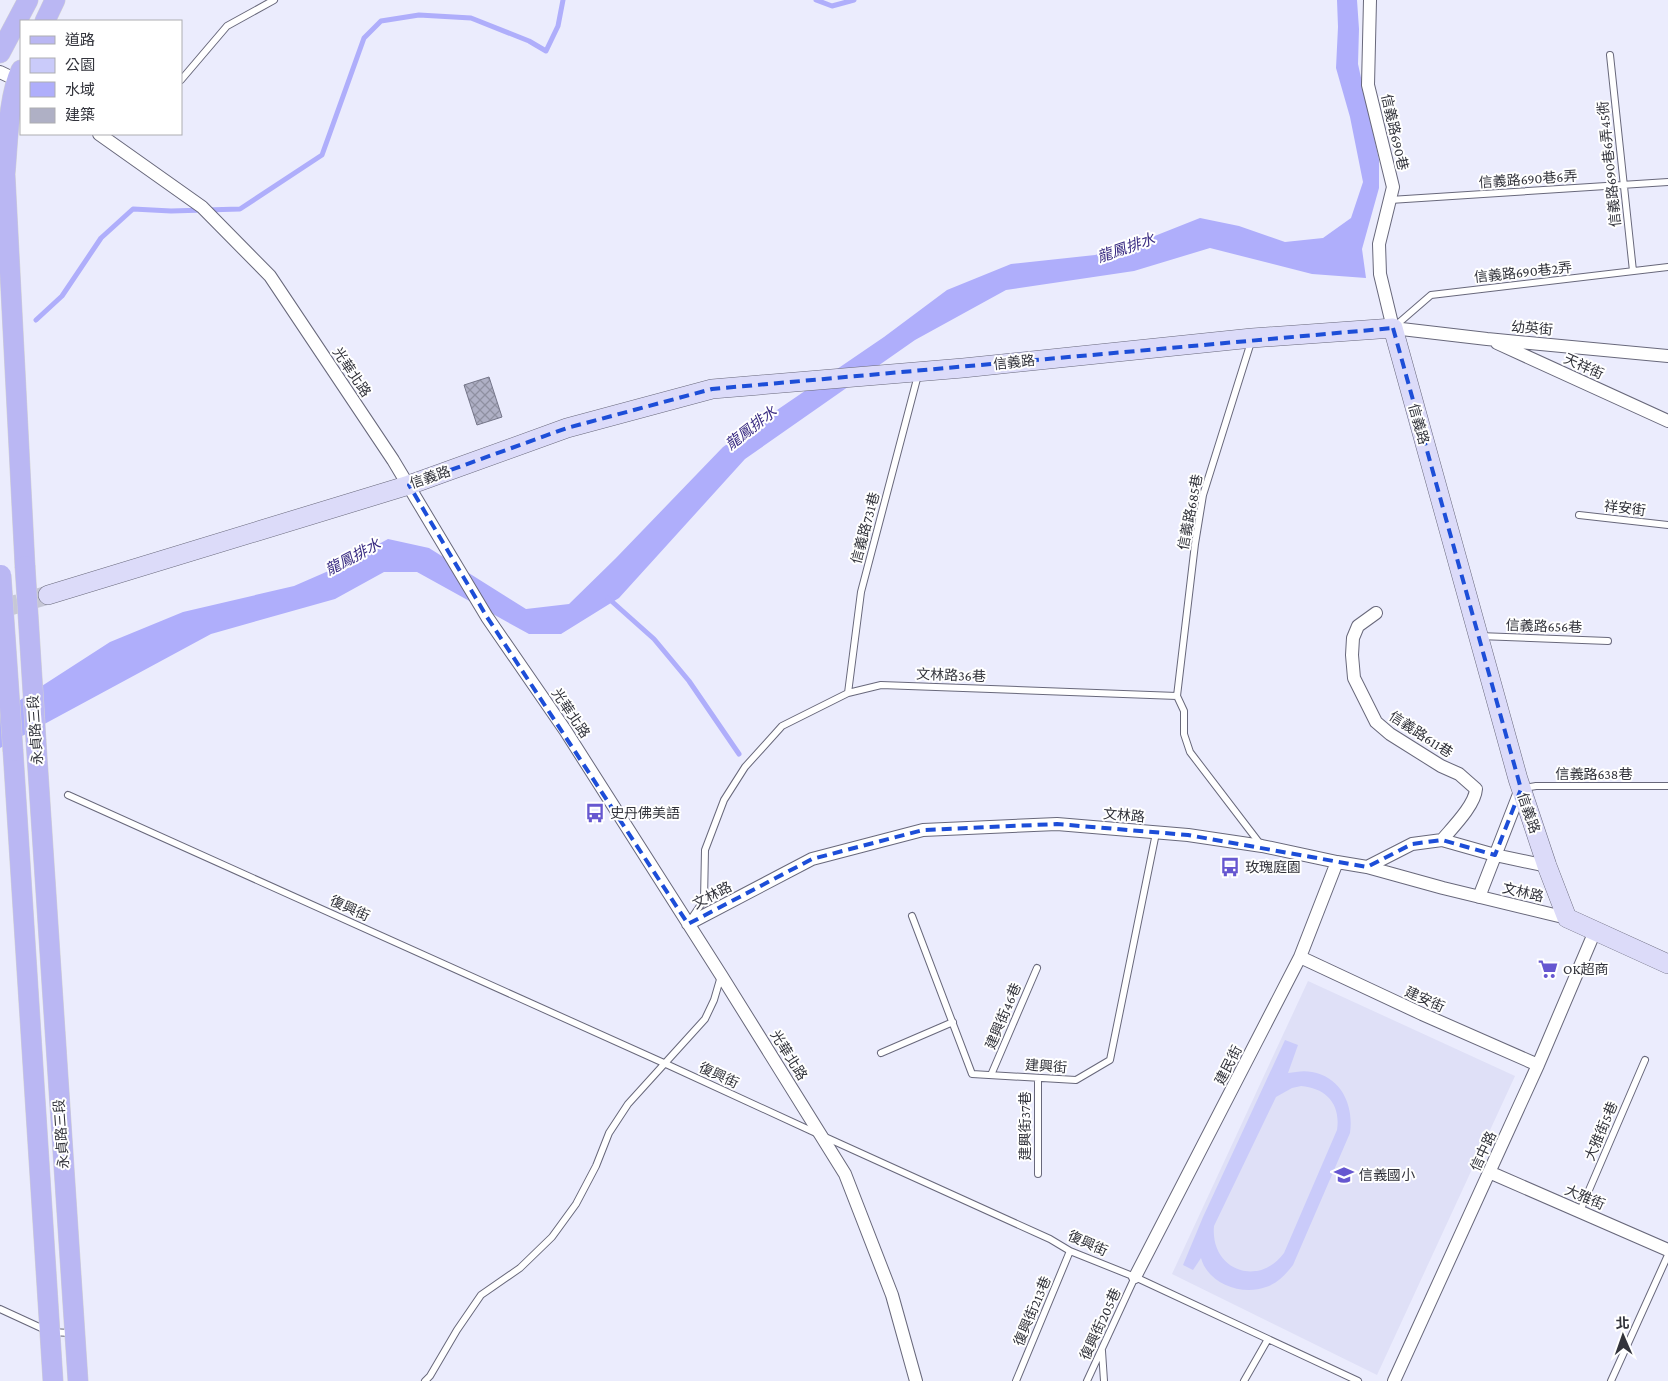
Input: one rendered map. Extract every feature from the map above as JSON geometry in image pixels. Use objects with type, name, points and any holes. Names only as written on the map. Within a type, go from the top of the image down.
[{"type":"main road","points":[[0,53],[28,0]]},
{"type":"main road","points":[[45,20],[55,0]]},
{"type":"main road","name":"永貞路三段","points":[[15,76],[5,174],[25,566],[78,1381]]},
{"type":"main road","name":"永貞路三段","points":[[0,568],[53,1381]]},
{"type":"street","name":"信義路690巷","points":[[1370,0],[1368,85],[1392,187],[1379,244],[1380,274],[1393,328]]},
{"type":"street","name":"光華北路","points":[[99,135],[202,207],[270,276],[409,484],[487,617],[565,730],[845,1174],[892,1295],[916,1381]]},
{"type":"street","name":"信義路","points":[[48,595],[409,484],[567,428],[712,389],[919,372],[1252,338],[1393,328],[1521,789],[1567,918]]},
{"type":"street","name":"幼英街","points":[[1393,328],[1668,356]]},
{"type":"street","name":"天祥街","points":[[1487,339],[1668,421]]},
{"type":"street","name":"信義路611巷","points":[[1376,613],[1358,626],[1354,638],[1352,656],[1354,678],[1376,722],[1390,734],[1441,766],[1459,774],[1476,789],[1476,796],[1442,840]]},
{"type":"street","points":[[1479,897],[1521,789]]},
{"type":"street","name":"文林路","points":[[688,924],[812,859],[923,830],[1057,824],[1188,835],[1262,846],[1367,867],[1567,918]]},
{"type":"street","points":[[1367,867],[1412,844],[1442,840],[1495,855],[1547,866]]},
{"type":"street","name":"建民街","points":[[1136,1277],[1300,957],[1336,862]]},
{"type":"street","points":[[1567,918],[1668,964]]},
{"type":"street","name":"信中路","points":[[1394,1381],[1538,1065],[1595,931]]},
{"type":"street","name":"建安街","points":[[1300,957],[1538,1065]]},
{"type":"street","name":"大雅街","points":[[1489,1172],[1668,1250]]},
{"type":"lane","points":[[182,79],[227,26],[274,0]]},
{"type":"lane","name":"信義路690巷6弄45衖","points":[[1610,55],[1633,271]]},
{"type":"lane","name":"信義路690巷6弄","points":[[1390,200],[1668,182]]},
{"type":"lane","name":"信義路690巷2弄","points":[[1393,328],[1431,294],[1668,267]]},
{"type":"lane","name":"信義路685巷","points":[[1177,696],[1195,544],[1203,495],[1252,338]]},
{"type":"lane","name":"信義路731巷","points":[[848,693],[861,592],[919,372]]},
{"type":"lane","name":"祥安街","points":[[1579,515],[1668,525]]},
{"type":"lane","name":"信義路656巷","points":[[1478,636],[1608,641]]},
{"type":"lane","name":"文林路36巷","points":[[688,924],[704,900],[705,850],[724,800],[745,767],[782,726],[848,693],[881,686],[1177,696]]},
{"type":"lane","points":[[1177,696],[1184,711],[1184,734],[1190,752],[1262,846]]},
{"type":"lane","name":"信義路638巷","points":[[1521,789],[1536,786],[1668,786]]},
{"type":"lane","name":"復興街","points":[[68,795],[666,1064],[1050,1239],[1070,1251],[1136,1277],[1358,1381]]},
{"type":"lane","name":"建興街","points":[[912,916],[972,1074],[1076,1080],[1110,1060],[1156,833]]},
{"type":"lane","name":"建興街46巷","points":[[992,1075],[1037,968]]},
{"type":"lane","points":[[425,1381],[481,1296],[520,1268],[552,1237],[576,1204],[596,1166],[609,1133],[628,1104],[705,1019],[714,1000],[721,975]]},
{"type":"lane","points":[[881,1053],[953,1022]]},
{"type":"lane","name":"大雅街5巷","points":[[1580,1212],[1645,1060]]},
{"type":"lane","name":"建興街37巷","points":[[1038,1078],[1038,1174]]},
{"type":"lane","name":"復興街213巷","points":[[1016,1381],[1070,1251]]},
{"type":"lane","points":[[1611,1381],[1668,1255]]},
{"type":"lane","name":"復興街205巷","points":[[1087,1381],[1136,1277]]},
{"type":"lane","points":[[0,1309],[50,1332],[75,1333]]},
{"type":"lane","points":[[1244,1381],[1268,1339]]},
{"type":"lane","points":[[1102,1349],[1104,1381]]},
{"type":"highlighted area","points":[[1393,328],[1521,789],[1495,855],[1442,840],[1412,844],[1367,867],[1188,835],[1057,824],[923,830],[812,859],[688,924],[487,617],[409,485],[567,428],[712,389]]},
{"type":"shaded area","name":"信義國小","points":[[1308,981],[1515,1076],[1377,1375],[1172,1274]]},
{"type":"green space","points":[[1285,1040],[1298,1045],[1288,1073],[1309,1071],[1331,1080],[1343,1094],[1350,1112],[1351,1123],[1350,1133],[1293,1265],[1285,1275],[1274,1283],[1266,1287],[1247,1290],[1227,1286],[1218,1281],[1205,1267],[1201,1258],[1193,1270],[1183,1265],[1203,1217]],"holes":[[[1310,1087],[1324,1094],[1334,1105],[1337,1112],[1337,1130],[1284,1253],[1273,1264],[1262,1270],[1249,1271],[1238,1269],[1228,1263],[1220,1254],[1215,1241],[1214,1226],[1276,1097],[1292,1088]]]},
{"type":"water","name":"龍鳳排水","points":[[1337,0],[1357,0],[1359,29],[1358,64],[1379,160],[1379,188],[1362,249],[1366,278],[1312,274],[1210,248],[1134,271],[1006,290],[915,340],[745,459],[619,598],[561,634],[529,634],[417,572],[384,572],[335,599],[211,634],[0,748],[0,713],[110,642],[183,612],[294,586],[333,569],[388,539],[429,548],[526,609],[569,604],[723,447],[884,337],[947,290],[1011,264],[1095,255],[1142,241],[1200,218],[1239,226],[1285,242],[1323,238],[1351,218],[1363,182],[1350,117],[1336,68]]},
{"type":"building","points":[[489,377],[502,417],[477,425],[464,385]]},
{"type":"waterway","points":[[36,320],[62,296],[101,238],[133,209],[171,211],[240,209],[322,155],[364,38],[381,21],[419,15],[471,18],[529,41],[546,51],[558,26],[563,0]]},
{"type":"waterway","points":[[816,0],[832,6],[854,0]]},
{"type":"waterway","points":[[608,598],[654,639],[689,681],[739,754]]},
{"type":"tunnel","points":[[0,609],[48,595]]},
{"type":"place","name":"史丹佛美語","points":[[595,813]]},
{"type":"place","name":"玫瑰庭園","points":[[1230,867]]},
{"type":"place","name":"OK超商","points":[[1548,969]]},
{"type":"place","name":"信義國小","points":[[1344,1175]]}]
